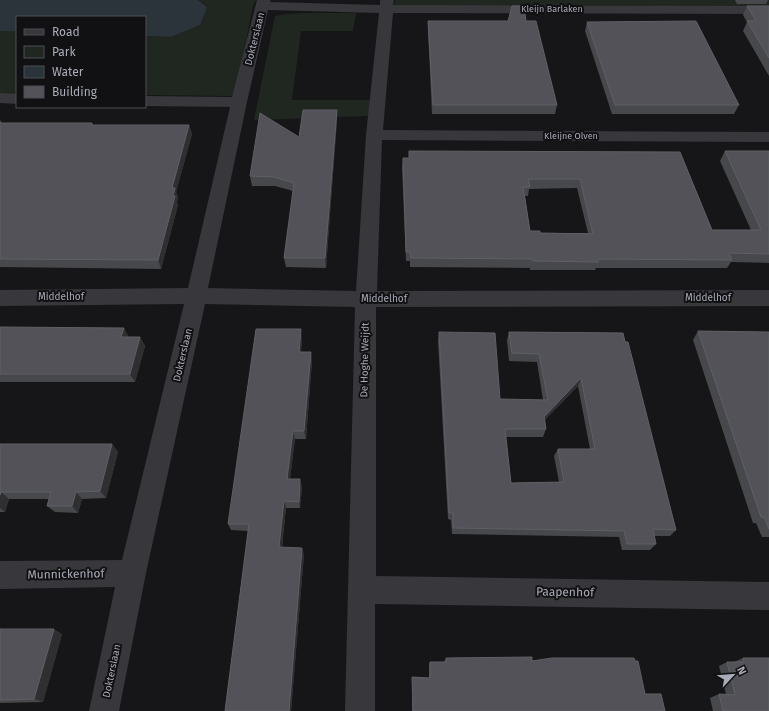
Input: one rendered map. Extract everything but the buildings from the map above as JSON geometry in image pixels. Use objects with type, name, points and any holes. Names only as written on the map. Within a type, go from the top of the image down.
[{"type":"street","name":"Kleijn Barlaken","points":[[264,3],[769,10]]},
{"type":"street","name":"Dokterslaan","points":[[104,711],[132,573],[239,102],[264,3]]},
{"type":"street","name":"De Hoghe Weijdt","points":[[360,711],[366,299],[374,136],[386,5]]},
{"type":"street","points":[[0,98],[16,99]]},
{"type":"street","points":[[146,101],[239,102]]},
{"type":"street","name":"Kleijne Olven","points":[[374,136],[769,137]]},
{"type":"street","name":"Middelhof","points":[[0,298],[196,296],[366,299],[769,298]]},
{"type":"street","name":"Munnickenhof","points":[[0,575],[132,573]]},
{"type":"street","name":"Paapenhof","points":[[362,590],[769,596]]},
{"type":"green space","points":[[198,0],[256,0],[253,6],[237,86],[232,96],[146,95],[146,36],[171,37],[200,25],[207,8],[205,4]]},
{"type":"green space","points":[[395,0],[769,0],[769,7],[563,5],[394,6]]},
{"type":"green space","points":[[303,13],[356,13],[353,31],[301,31],[292,100],[370,100],[369,116],[254,120],[275,16]]},
{"type":"green space","points":[[0,31],[16,31],[16,95],[0,95]]},
{"type":"water","points":[[0,0],[198,0],[207,8],[200,25],[171,37],[146,36],[146,16],[16,16],[16,31],[0,31]]}]
